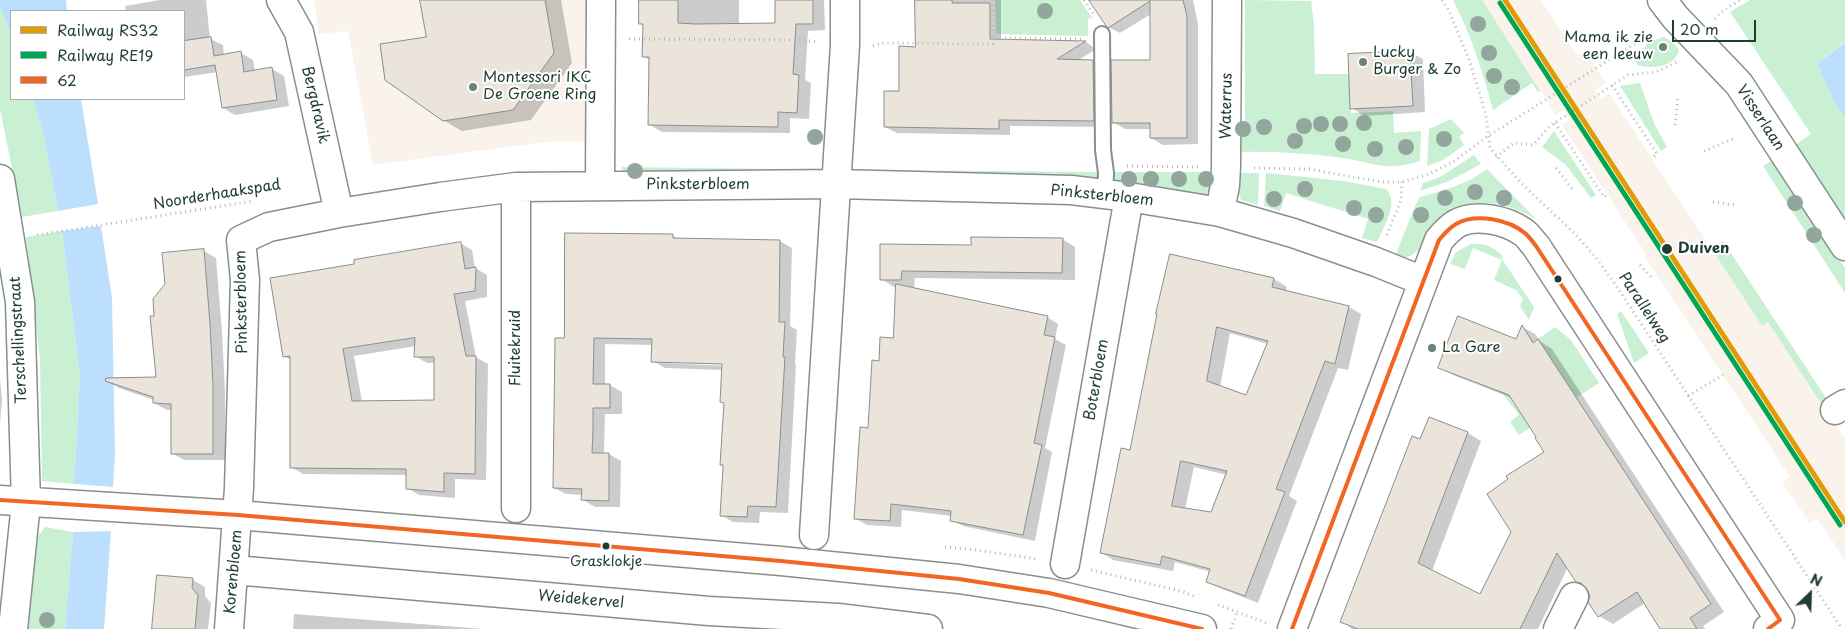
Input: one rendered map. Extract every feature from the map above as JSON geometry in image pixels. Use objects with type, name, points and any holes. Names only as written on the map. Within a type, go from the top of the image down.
[{"type":"street","name":"Bergdravik","points":[[281,0],[299,32],[339,213]]},
{"type":"street","points":[[600,186],[601,0]]},
{"type":"street","points":[[814,535],[837,184],[845,45],[845,0]]},
{"type":"street","name":"Waterrus","points":[[1220,212],[1226,167],[1227,0]]},
{"type":"street","name":"Visserlaan","points":[[1668,9],[1697,42],[1739,84],[1845,246]]},
{"type":"street","name":"Terschellingstraat","points":[[0,179],[20,302],[13,501],[13,629]]},
{"type":"street","name":"Pinksterbloem","points":[[238,515],[245,280],[241,240],[269,227],[339,213],[516,187],[837,184],[1071,190],[1117,195],[1220,212],[1292,233],[1376,262],[1423,281]]},
{"type":"street","name":"Fluitekruid","points":[[516,187],[516,508]]},
{"type":"street","name":"Boterbloem","points":[[1065,564],[1117,195]]},
{"type":"street","points":[[1292,629],[1439,240],[1458,223],[1472,219],[1490,219],[1509,224],[1524,232],[1536,246],[1780,620],[1768,629]]},
{"type":"street","points":[[13,501],[238,515],[771,560],[959,579],[1049,593],[1202,629]]},
{"type":"street","name":"Korenbloem","points":[[229,629],[238,515]]},
{"type":"street","name":"Weidekervel","points":[[234,570],[709,611],[838,618],[928,629]]},
{"type":"street","points":[[1558,629],[1574,597]]},
{"type":"lane","points":[[1102,36],[1103,150],[1106,173],[1117,195]]},
{"type":"path","points":[[601,39],[804,40],[872,47],[882,43],[993,44],[993,0]]},
{"type":"path","name":"Parallelweg","points":[[1442,0],[1449,11],[1470,62],[1486,115],[1490,148],[1522,184],[1575,234],[1594,255],[1842,629]]},
{"type":"path","points":[[1496,157],[1514,143],[1534,145],[1550,126],[1628,75],[1656,72],[1690,54],[1720,13],[1740,0]]},
{"type":"path","points":[[1226,167],[1309,169],[1382,182],[1402,182],[1429,174],[1453,162],[1668,9]]},
{"type":"path","points":[[993,38],[1102,36]]},
{"type":"path","points":[[1612,85],[1657,154],[1652,158]]},
{"type":"path","points":[[1675,125],[1678,96]]},
{"type":"path","points":[[1555,123],[1604,197],[1608,194]]},
{"type":"path","points":[[1704,151],[1732,139]]},
{"type":"path","points":[[1556,168],[1574,191]]},
{"type":"path","points":[[1376,262],[1401,200],[1402,182]]},
{"type":"path","name":"Noorderhaakspad","points":[[60,230],[257,201]]},
{"type":"path","points":[[1714,202],[1735,205]]},
{"type":"path","points":[[1640,265],[1653,279]]},
{"type":"path","points":[[1688,396],[1723,375]]},
{"type":"path","points":[[1231,629],[1237,612]]},
{"type":"shaded area","name":"Montessori IKC De Groene Ring","points":[[314,0],[587,0],[588,141],[545,142],[373,165],[348,31],[319,34]]},
{"type":"shaded area","points":[[1465,0],[1541,0],[1578,56],[1585,51],[1606,83],[1595,90],[1598,95],[1601,99],[1609,93],[1762,326],[1768,322],[1845,439],[1845,560],[1817,518],[1810,523],[1782,482],[1790,477],[1647,260],[1644,255],[1646,254],[1562,125],[1570,119],[1564,110],[1556,115],[1541,91],[1538,92],[1532,83],[1523,89]]},
{"type":"green space","points":[[995,0],[1080,0],[1093,19],[1088,18],[1088,36],[996,34]]},
{"type":"green space","points":[[1245,0],[1311,1],[1314,24],[1315,74],[1349,74],[1351,113],[1393,111],[1394,133],[1421,131],[1420,161],[1387,166],[1311,154],[1235,152],[1236,130],[1245,120]]},
{"type":"green space","points":[[1453,0],[1482,0],[1540,91],[1538,92],[1532,83],[1493,110],[1476,54]]},
{"type":"green space","points":[[1750,0],[1845,0],[1845,44],[1843,43],[1817,64],[1834,102],[1845,117],[1845,221],[1794,146],[1811,134],[1730,12]]},
{"type":"green space","points":[[0,6],[10,32],[10,100],[33,100],[44,136],[58,211],[22,217],[0,109]]},
{"type":"green space","points":[[1664,37],[1673,42],[1678,49],[1676,57],[1661,66],[1637,65],[1636,61],[1648,42]]},
{"type":"green space","points":[[1640,83],[1654,123],[1667,147],[1661,151],[1620,86]]},
{"type":"green space","points":[[1451,119],[1464,133],[1459,137],[1464,145],[1443,160],[1427,166],[1429,129]]},
{"type":"green space","points":[[1554,131],[1596,195],[1591,198],[1565,164],[1542,147]]},
{"type":"green space","points":[[1474,155],[1481,164],[1449,181],[1420,191],[1423,183],[1440,177]]},
{"type":"green space","points":[[1774,159],[1845,268],[1845,293],[1763,166]]},
{"type":"green space","points":[[622,167],[775,169],[775,177],[623,175]]},
{"type":"green space","points":[[1487,169],[1537,220],[1513,208],[1500,205],[1473,203],[1460,206],[1448,212],[1435,223],[1420,248],[1414,254],[1406,257],[1395,256],[1420,197],[1451,188],[1472,179]]},
{"type":"green space","points":[[867,170],[1098,172],[1099,183],[867,178]]},
{"type":"green space","points":[[1114,172],[1216,172],[1211,190],[1202,197],[1112,185]]},
{"type":"green space","points":[[1236,173],[1259,173],[1258,205],[1241,200],[1237,188]]},
{"type":"green space","points":[[1266,173],[1344,181],[1386,189],[1390,194],[1391,208],[1377,242],[1362,238],[1368,219],[1286,193],[1280,211],[1264,206]]},
{"type":"green space","points":[[62,231],[80,375],[74,484],[42,481],[40,360],[26,237]]},
{"type":"green space","points":[[1723,241],[1832,407],[1826,411],[1768,322],[1762,326],[1711,248]]},
{"type":"green space","points":[[1471,244],[1489,246],[1503,257],[1502,259],[1534,307],[1529,320],[1520,306],[1523,299],[1516,290],[1494,280],[1502,260],[1473,248],[1465,269],[1450,264],[1456,252]]},
{"type":"green space","points":[[1621,311],[1649,353],[1634,363],[1617,314]]},
{"type":"green space","points":[[1555,327],[1571,340],[1599,383],[1519,435],[1510,422],[1519,415],[1503,394],[1483,385],[1485,378],[1499,380],[1523,416],[1568,385],[1538,339]]},
{"type":"green space","points":[[45,527],[73,532],[65,629],[21,629],[34,542]]},
{"type":"water","points":[[0,0],[66,0],[67,10],[10,10],[10,32],[0,6]]},
{"type":"water","points":[[1844,43],[1845,117],[1834,102],[1817,64]]},
{"type":"water","points":[[33,100],[81,100],[98,204],[58,211],[44,137]]},
{"type":"water","points":[[101,226],[112,298],[115,454],[113,487],[74,484],[80,375],[62,231]]},
{"type":"water","points":[[111,531],[104,629],[65,629],[73,532]]},
{"type":"building","points":[[420,0],[545,0],[554,53],[513,110],[443,121],[385,80],[380,44],[426,37]]},
{"type":"building","points":[[639,0],[678,0],[678,23],[695,24],[775,23],[775,0],[813,0],[813,24],[796,24],[793,74],[799,75],[797,113],[778,112],[778,127],[648,125],[649,57],[642,57],[643,24],[639,24]]},
{"type":"building","points":[[915,0],[952,0],[952,3],[990,3],[990,39],[1086,41],[1057,59],[1093,60],[1094,121],[999,120],[999,129],[884,127],[884,91],[899,91],[899,46],[915,47]]},
{"type":"building","points":[[1089,0],[1183,0],[1187,16],[1187,138],[1150,138],[1150,123],[1112,123],[1111,60],[1150,60],[1150,1],[1108,28]]},
{"type":"building","points":[[211,37],[214,56],[241,51],[244,72],[272,67],[277,100],[222,108],[215,65],[185,70],[185,41]]},
{"type":"building","points":[[1410,51],[1413,106],[1350,109],[1348,54]]},
{"type":"building","points":[[565,233],[673,234],[673,238],[780,240],[779,322],[785,322],[783,357],[785,357],[776,507],[748,506],[747,517],[720,516],[723,465],[720,465],[724,403],[720,402],[722,364],[651,362],[652,339],[594,338],[593,384],[610,384],[610,408],[593,408],[592,453],[609,453],[609,501],[581,500],[582,489],[553,488],[555,338],[564,338]]},
{"type":"building","points":[[971,237],[1063,238],[1062,273],[902,271],[901,280],[880,280],[880,244],[971,245]]},
{"type":"building","points":[[461,242],[465,269],[476,267],[475,291],[454,294],[466,356],[476,356],[475,474],[444,473],[444,492],[406,489],[406,469],[290,468],[290,356],[283,357],[270,278],[354,264],[354,260]],"holes":[[[415,338],[414,357],[434,357],[434,400],[352,401],[343,349]]]},
{"type":"building","points":[[204,249],[213,384],[213,454],[171,454],[171,404],[153,403],[153,397],[105,381],[106,378],[156,377],[150,316],[154,316],[153,299],[165,284],[162,253]]},
{"type":"building","points":[[1170,254],[1274,278],[1272,287],[1349,306],[1335,364],[1325,361],[1276,489],[1285,492],[1245,596],[1206,582],[1210,569],[1162,556],[1160,565],[1100,553],[1121,448],[1130,450],[1156,314]],"holes":[[[1217,327],[1268,341],[1246,395],[1207,381]],[[1181,461],[1227,471],[1211,512],[1172,506]]]},
{"type":"building","points":[[896,284],[1048,316],[1044,335],[1055,337],[1034,443],[1042,445],[1023,535],[950,521],[951,511],[891,504],[890,521],[854,519],[860,427],[868,428],[872,360],[879,361],[880,337],[893,338]]},
{"type":"building","points":[[1458,316],[1516,339],[1522,325],[1533,343],[1538,339],[1711,604],[1690,618],[1697,629],[1660,629],[1637,592],[1598,617],[1588,602],[1590,596],[1587,589],[1581,583],[1576,582],[1557,553],[1520,629],[1358,629],[1340,622],[1412,436],[1420,439],[1429,417],[1468,432],[1418,563],[1480,594],[1511,532],[1487,494],[1508,479],[1506,476],[1544,452],[1509,395],[1438,368]]},
{"type":"building","points":[[157,575],[193,578],[192,588],[198,595],[195,629],[152,629]]},
{"type":"rail line","name":"RS32","points":[[1505,0],[1845,522]]},
{"type":"rail line","name":"RE19","points":[[1500,3],[1840,525]]},
{"type":"transit line","name":"62","points":[[1292,629],[1439,240],[1456,224],[1482,218],[1502,221],[1519,229],[1536,246],[1780,620],[1768,629]]},
{"type":"transit line","name":"62","points":[[0,500],[238,515],[781,561],[959,579],[1049,593],[1202,629]]},
{"type":"place","name":"Mama ik zie een leeuw","points":[[1663,47]]},
{"type":"place","name":"Lucky Burger & Zo","points":[[1363,62]]},
{"type":"place","name":"Montessori IKC De Groene Ring","points":[[473,87]]},
{"type":"place","name":"Duiven","points":[[1667,249]]},
{"type":"place","name":"La Gare","points":[[1432,348]]},
{"type":"place","name":"Grasklokje","points":[[606,546]]}]
